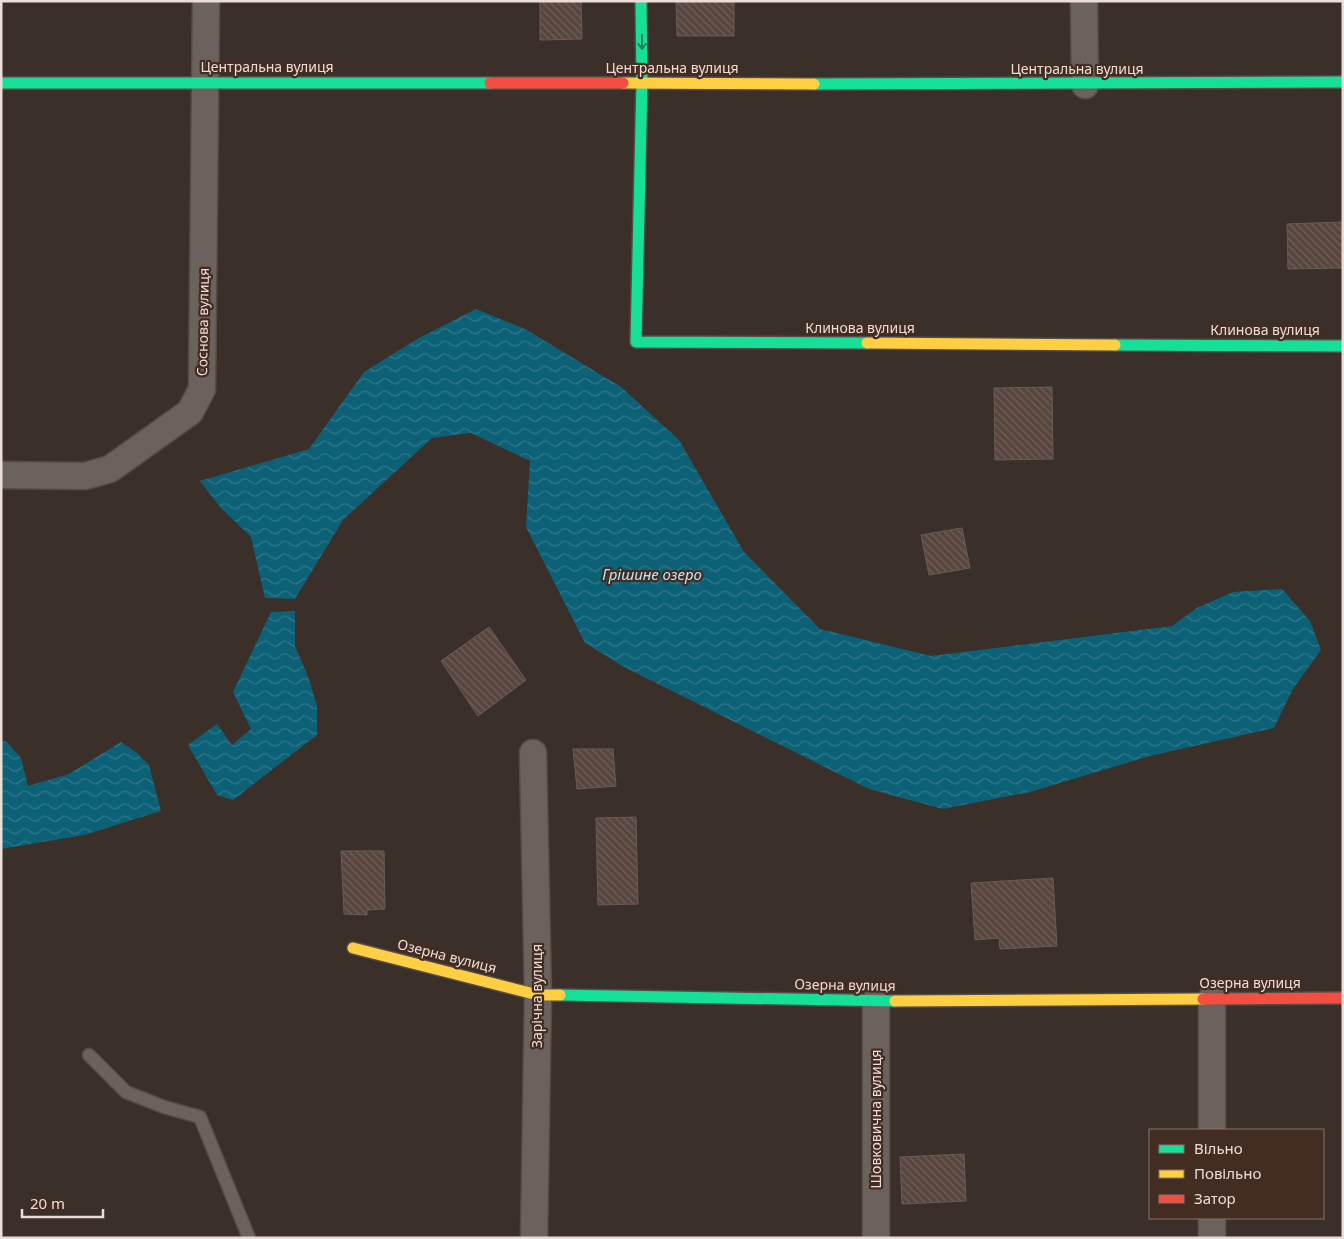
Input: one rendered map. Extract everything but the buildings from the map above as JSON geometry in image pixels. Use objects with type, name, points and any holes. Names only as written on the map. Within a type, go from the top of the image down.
[{"type":"street","name":"Соснова вулиця","points":[[1,475],[85,476],[110,469],[190,412],[202,390],[206,1]]},
{"type":"street","points":[[641,1],[642,82]]},
{"type":"street","points":[[1084,1],[1085,85]]},
{"type":"street","name":"Центральна вулиця","points":[[1,83],[642,82],[1085,85],[1343,82]]},
{"type":"street","name":"Клинова вулиця","points":[[642,82],[636,342],[1343,346]]},
{"type":"street","name":"Зарічна вулиця","points":[[533,753],[538,995],[534,1238]]},
{"type":"street","name":"Озерна вулиця","points":[[353,948],[538,995],[876,1001],[1343,998]]},
{"type":"street","points":[[1212,998],[1212,1129]]},
{"type":"street","name":"Шовковична вулиця","points":[[876,1001],[876,1238]]},
{"type":"street","points":[[1212,1219],[1212,1238]]},
{"type":"lane","points":[[90,1055],[126,1092],[164,1107],[200,1117],[249,1238]]},
{"type":"water","name":"Грішине озеро","points":[[476,309],[525,329],[621,387],[679,440],[744,552],[820,629],[931,656],[1172,626],[1197,608],[1233,592],[1282,589],[1310,621],[1321,650],[1293,689],[1274,728],[1150,756],[1030,792],[943,809],[869,789],[624,667],[585,643],[526,527],[530,461],[471,433],[432,438],[343,520],[295,599],[265,598],[251,537],[221,508],[200,481],[309,449],[364,372],[417,339]]},
{"type":"water","points":[[295,611],[295,646],[309,679],[317,706],[317,735],[233,800],[217,795],[188,745],[217,724],[232,745],[251,729],[233,692],[271,612]]},
{"type":"water","points":[[6,741],[21,758],[28,786],[69,774],[121,742],[137,753],[149,765],[161,811],[84,835],[1,849],[1,742]]},
{"type":"traffic: fast","points":[[641,1],[642,82],[636,342],[867,343]]},
{"type":"traffic: fast","points":[[814,84],[1343,82]]},
{"type":"traffic: fast","points":[[1,83],[490,83]]},
{"type":"traffic: fast","points":[[1115,345],[1343,346]]},
{"type":"traffic: fast","points":[[560,995],[895,1001]]},
{"type":"traffic: slow","points":[[623,83],[814,84]]},
{"type":"traffic: slow","points":[[867,343],[1115,345]]},
{"type":"traffic: slow","points":[[353,948],[538,995],[560,995]]},
{"type":"traffic: slow","points":[[895,1001],[1203,999]]},
{"type":"traffic: jam","points":[[490,83],[623,83]]},
{"type":"traffic: jam","points":[[1203,999],[1343,998]]}]
